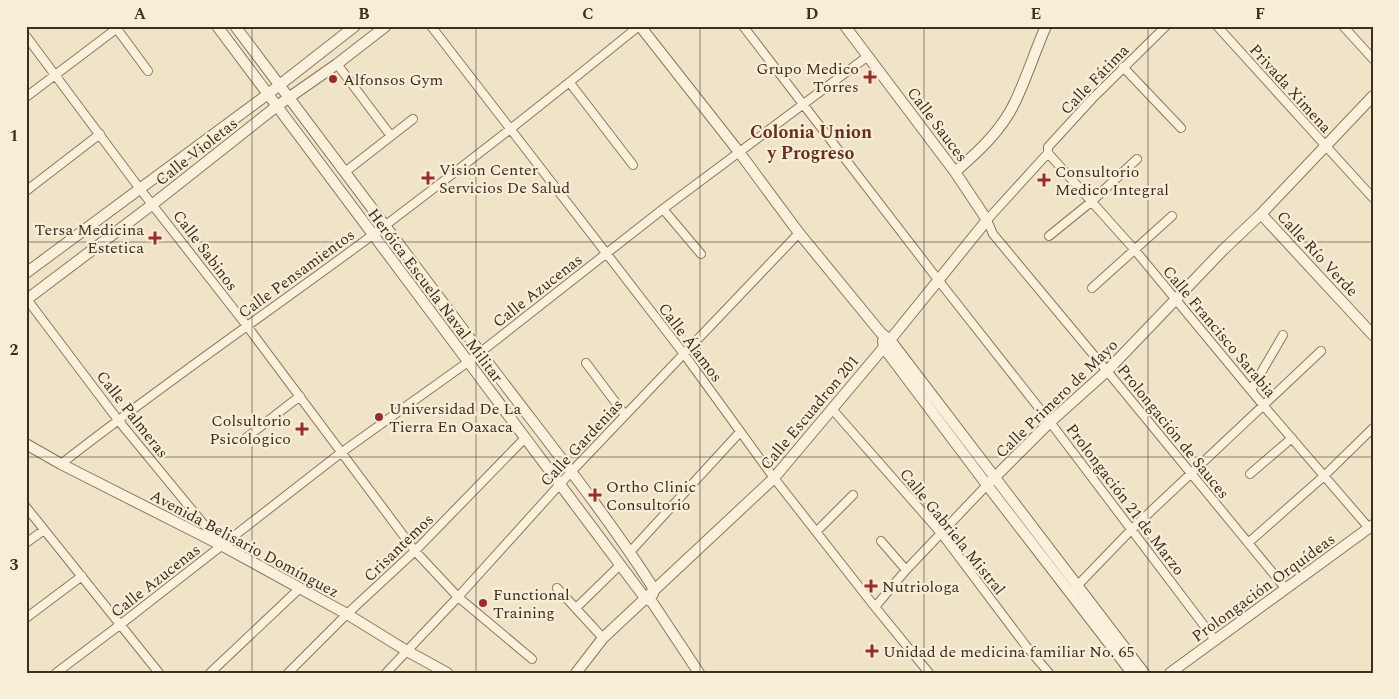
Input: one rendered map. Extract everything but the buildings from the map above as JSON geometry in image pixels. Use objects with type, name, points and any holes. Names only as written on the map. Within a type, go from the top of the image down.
[{"type":"street","name":"Heróica Escuela Naval Militar","points":[[217,26],[620,565],[649,600],[699,673]]},
{"type":"street","name":"Heróica Escuela Naval Militar","points":[[235,26],[571,472],[630,552],[654,589]]},
{"type":"street","name":"Calle Violetas","points":[[26,273],[268,94],[355,26]]},
{"type":"street","name":"Calle Violetas","points":[[27,299],[153,204],[277,106],[337,64],[386,26]]},
{"type":"street","name":"Calle Álamos","points":[[431,26],[684,354],[774,478],[875,607],[930,673]]},
{"type":"street","points":[[640,26],[739,152],[799,233],[881,333],[887,344],[1073,589],[1132,673]]},
{"type":"street","name":"Calle Pensamientos","points":[[61,464],[118,420],[373,235],[570,83],[640,26]]},
{"type":"street","name":"Prolongación 21 de Marzo","points":[[743,26],[1050,422],[1215,640]]},
{"type":"street","name":"Calle Sauces","points":[[845,26],[955,172],[988,220],[993,234],[1002,245]]},
{"type":"street","points":[[955,172],[980,151],[1000,127],[1015,103],[1046,26]]},
{"type":"street","name":"Calle Fátima","points":[[1048,154],[1048,147],[1123,67],[1166,26]]},
{"type":"street","name":"Privada Ximena","points":[[1217,26],[1373,198]]},
{"type":"street","points":[[1343,26],[1373,58]]},
{"type":"street","points":[[26,97],[118,27],[148,71]]},
{"type":"street","name":"Calle Sabinos","points":[[26,36],[140,189],[300,396],[415,551],[458,597],[532,659]]},
{"type":"street","name":"Calle Azucenas","points":[[57,672],[342,452],[468,362],[662,209],[868,56]]},
{"type":"street","points":[[337,64],[391,136]]},
{"type":"street","points":[[1123,67],[1181,128]]},
{"type":"street","points":[[570,83],[633,166]]},
{"type":"street","name":"Calle Primero de Mayo","points":[[875,607],[941,533],[1050,422],[1107,370],[1223,250],[1261,214],[1373,96]]},
{"type":"street","points":[[344,172],[413,119]]},
{"type":"street","points":[[26,191],[100,134]]},
{"type":"street","name":"Calle Francisco Sarabia","points":[[1048,154],[1134,249],[1324,476],[1371,526]]},
{"type":"street","name":"Calle Escuadron 201","points":[[654,589],[774,478],[988,220],[1048,154]]},
{"type":"street","points":[[1049,236],[1137,159]]},
{"type":"street","points":[[662,209],[701,254]]},
{"type":"street","name":"Calle Río Verde","points":[[1261,214],[1373,335]]},
{"type":"street","points":[[1092,288],[1172,216]]},
{"type":"street","name":"Calle Gardenias","points":[[386,673],[458,597],[560,483],[799,233]]},
{"type":"street","name":"Prolongación de Sauces","points":[[1002,245],[1286,589]]},
{"type":"street","name":"Calle Palmeras","points":[[27,299],[118,420],[221,545]]},
{"type":"street","points":[[1251,390],[1283,335]]},
{"type":"street","points":[[1073,589],[1132,529],[1321,351]]},
{"type":"street","points":[[586,362],[625,415]]},
{"type":"street","points":[[246,438],[300,396]]},
{"type":"street","name":"Calle Gabriela Mistral","points":[[832,409],[941,533],[1026,646],[1049,673]]},
{"type":"street","points":[[1248,543],[1324,476],[1373,428]]},
{"type":"street","points":[[630,552],[740,432]]},
{"type":"street","name":"Crisantemos","points":[[288,673],[347,614],[415,551],[525,438]]},
{"type":"street","points":[[1250,474],[1292,438]]},
{"type":"street","name":"Avenida Belisario Domínguez","points":[[26,444],[61,464],[221,545],[347,614],[447,673]]},
{"type":"street","points":[[817,531],[853,495]]},
{"type":"street","points":[[26,507],[159,673]]},
{"type":"street","name":"Prolongación Orquídeas","points":[[1170,673],[1371,526]]},
{"type":"street","points":[[26,543],[44,530]]},
{"type":"street","points":[[881,541],[906,570]]},
{"type":"street","points":[[576,608],[620,565]]},
{"type":"street","points":[[26,618],[82,576]]},
{"type":"street","points":[[210,673],[300,588]]},
{"type":"street","points":[[557,588],[604,638]]},
{"type":"street","points":[[576,673],[604,638],[649,600],[654,589]]},
{"type":"street","points":[[1073,589],[1144,673]]},
{"type":"street","points":[[686,673],[692,663]]},
{"type":"place","name":"Grupo Medico Torres","points":[[870,77]]},
{"type":"place","name":"Alfonsos Gym","points":[[333,79]]},
{"type":"place","name":"Vision Center Servicios De Salud","points":[[428,178]]},
{"type":"place","name":"Consultorio Medico Integral","points":[[1044,180]]},
{"type":"place","name":"Tersa Medicina Estetica","points":[[155,238]]},
{"type":"place","name":"Universidad De La Tierra En Oaxaca","points":[[379,417]]},
{"type":"place","name":"Colsultorio Psicologico","points":[[302,429]]},
{"type":"place","name":"Ortho Clinic Consultorio","points":[[595,495]]},
{"type":"place","name":"Nutriologa","points":[[871,586]]},
{"type":"place","name":"Functional Training","points":[[483,603]]},
{"type":"place","name":"Unidad de medicina familiar No. 65","points":[[872,651]]},
{"type":"district","name":"Colonia Union y Progreso","points":[[811,142]]}]
